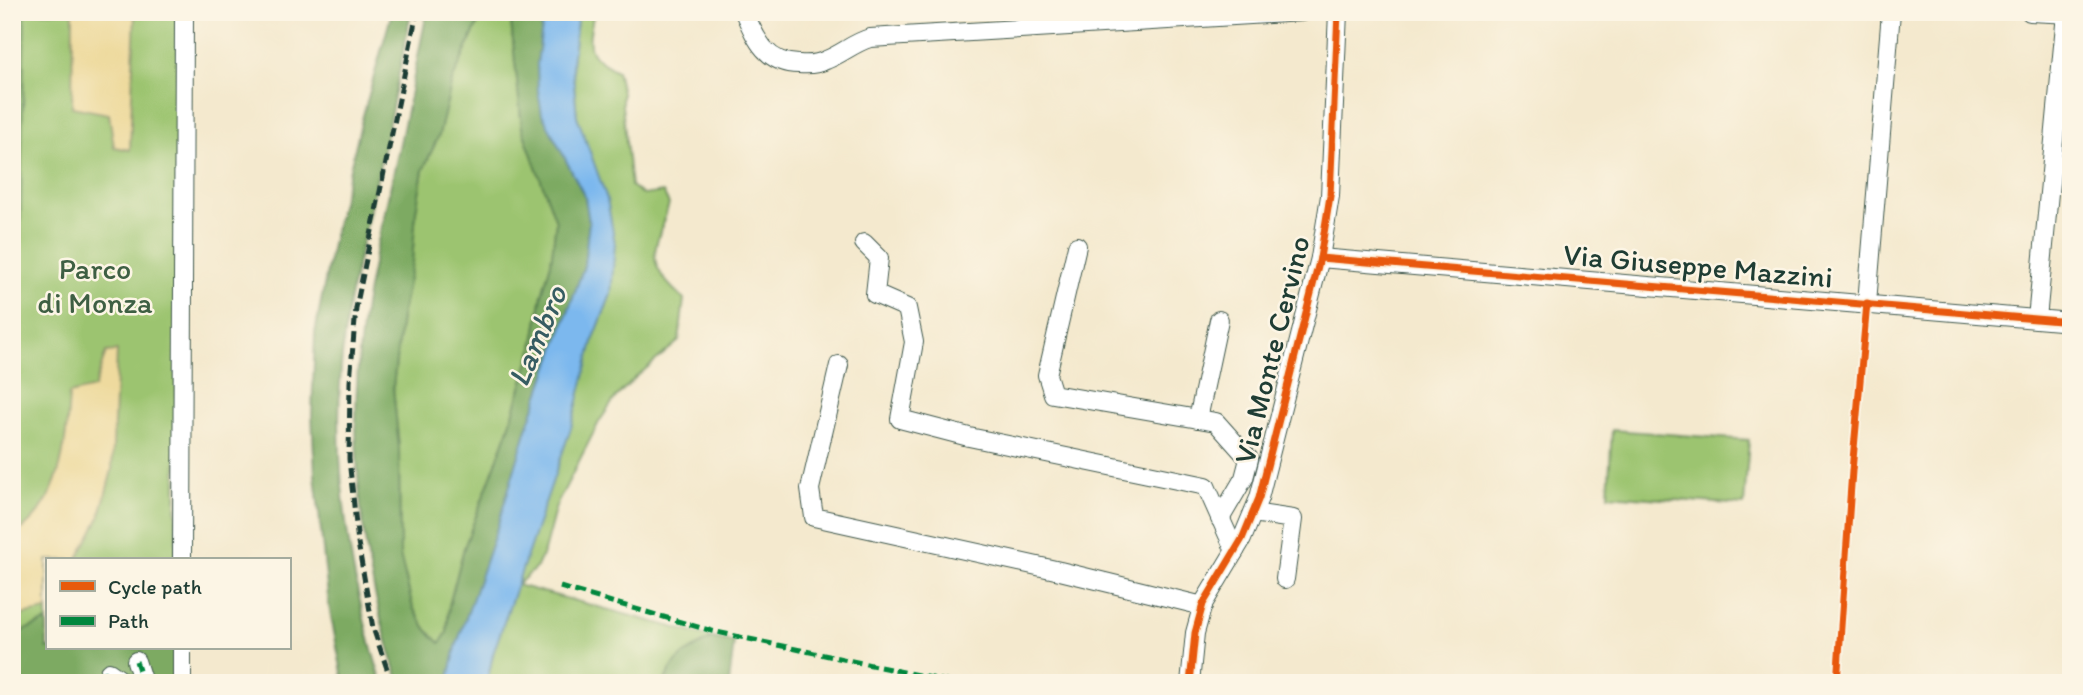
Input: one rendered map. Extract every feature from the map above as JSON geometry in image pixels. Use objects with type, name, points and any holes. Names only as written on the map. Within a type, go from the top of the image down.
[{"type":"street","points":[[182,558],[184,12]]},
{"type":"street","points":[[744,12],[763,49],[774,59],[806,64],[828,60],[846,48],[870,38],[1302,12]]},
{"type":"street","name":"Via Monte Cervino","points":[[1190,683],[1195,633],[1203,606],[1235,551],[1253,513],[1301,341],[1320,258],[1330,196],[1338,12]]},
{"type":"street","points":[[1867,303],[1891,12]]},
{"type":"street","points":[[2029,12],[2068,14],[2037,319]]},
{"type":"street","points":[[864,243],[879,258],[875,294],[907,308],[914,342],[900,419],[969,437],[1206,486],[1235,551]]},
{"type":"street","points":[[1077,246],[1047,375],[1053,394],[1216,422],[1249,459],[1244,478],[1220,519]]},
{"type":"street","name":"Via Giuseppe Mazzini","points":[[1320,258],[2071,322]]},
{"type":"street","points":[[1198,419],[1219,320]]},
{"type":"street","points":[[839,365],[810,489],[814,517],[1203,606]]},
{"type":"street","points":[[1253,513],[1293,519],[1285,579]]},
{"type":"street","points":[[182,650],[182,683]]},
{"type":"street","points":[[136,661],[143,683]]},
{"type":"street","points":[[109,672],[125,683]]},
{"type":"green space","name":"Parco di Monza","points":[[12,12],[178,12],[176,558],[46,558],[46,649],[12,683]]},
{"type":"green space","points":[[12,12],[25,12],[20,253],[12,335]]},
{"type":"green space","points":[[392,12],[411,12],[349,300],[339,407],[340,454],[350,547],[358,594],[382,683],[344,683],[329,606],[315,475],[312,414],[315,333],[333,239],[362,119]]},
{"type":"green space","points":[[427,12],[483,12],[452,81],[439,135],[423,170],[393,387],[399,448],[400,555],[413,608],[427,630],[440,643],[447,633],[449,606],[464,548],[508,431],[533,348],[542,295],[551,263],[556,221],[522,128],[510,12],[544,12],[537,64],[542,114],[585,197],[589,222],[584,266],[526,432],[497,528],[456,647],[448,683],[400,683],[376,596],[367,551],[357,461],[356,416],[362,325],[368,290]]},
{"type":"green space","points":[[483,12],[510,12],[522,128],[556,221],[551,263],[542,295],[533,348],[508,431],[464,548],[449,606],[447,633],[440,643],[427,630],[413,608],[400,555],[399,448],[393,387],[423,170],[439,135],[452,81]]},
{"type":"green space","points":[[578,12],[594,12],[590,48],[598,59],[617,71],[622,93],[631,186],[643,195],[663,192],[669,204],[655,255],[662,275],[684,299],[679,341],[616,397],[599,422],[556,506],[537,567],[517,585],[713,638],[690,650],[678,661],[664,683],[487,683],[493,654],[594,338],[611,294],[589,153],[577,116],[572,64]]},
{"type":"green space","points":[[1612,430],[1749,440],[1744,505],[1608,495]]},
{"type":"green space","points":[[46,621],[46,650],[175,650],[175,683],[12,683],[12,635]]},
{"type":"green space","points":[[713,638],[734,642],[729,683],[664,683],[678,661],[690,650]]},
{"type":"sand","points":[[73,12],[135,12],[130,150],[114,147],[109,114],[72,107]]},
{"type":"sand","points":[[117,351],[112,470],[99,519],[78,558],[46,558],[46,610],[12,617],[12,536],[42,508],[51,491],[63,453],[69,394],[94,388],[106,352]]},
{"type":"water","points":[[544,12],[578,12],[572,64],[577,116],[607,199],[615,243],[611,294],[594,338],[571,428],[493,654],[487,683],[448,683],[456,647],[497,528],[526,432],[584,266],[589,222],[585,197],[542,114],[538,91],[537,64]]},
{"type":"railway","points":[[392,683],[373,628],[358,543],[349,459],[350,382],[356,308],[417,12]]},
{"type":"marked path","points":[[560,587],[712,631],[955,683]]},
{"type":"marked path","points":[[136,661],[143,683]]},
{"type":"marked path","points":[[53,683],[109,672],[125,683]]},
{"type":"cycle path","points":[[1190,683],[1195,633],[1203,604],[1242,539],[1259,498],[1320,258],[1330,196],[1338,12]]},
{"type":"cycle path","points":[[1320,258],[2071,322]]},
{"type":"cycle path","points":[[1837,683],[1867,303]]},
{"type":"water label","name":"Lambro","points":[[537,336]]}]
